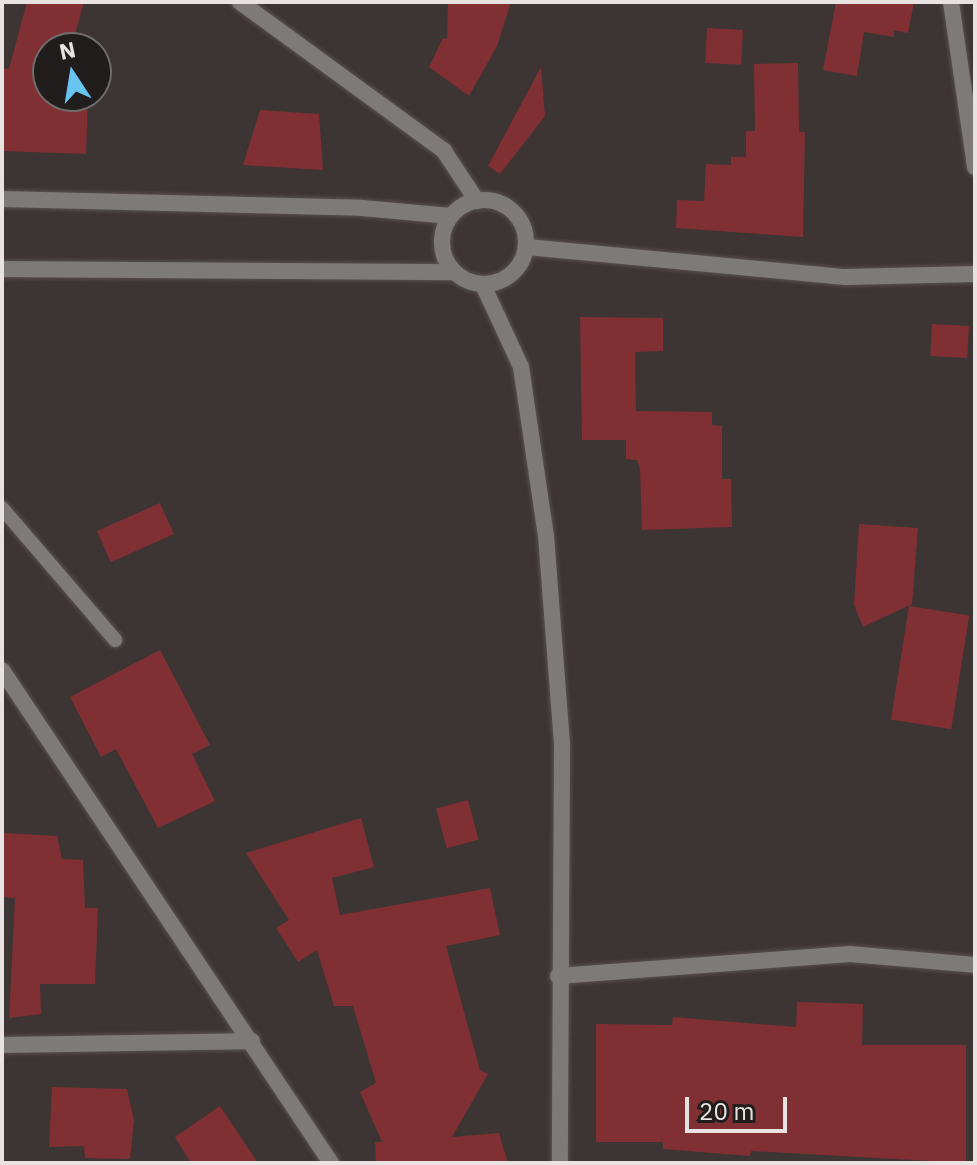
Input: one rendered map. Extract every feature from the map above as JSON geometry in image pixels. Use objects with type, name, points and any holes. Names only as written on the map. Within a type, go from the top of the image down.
[{"type":"street","points":[[240,2],[444,151],[477,201]]},
{"type":"street","points":[[951,2],[975,167]]},
{"type":"street","points":[[2,199],[362,208],[451,216],[477,201],[492,201],[519,217],[527,247],[512,274],[483,285]]},
{"type":"street","points":[[451,216],[442,245],[454,272]]},
{"type":"street","points":[[527,247],[846,277],[975,274]]},
{"type":"street","points":[[2,269],[454,272],[483,285],[521,367],[546,536],[562,745],[558,976],[560,1163]]},
{"type":"street","points":[[2,670],[331,1163]]},
{"type":"street","points":[[558,976],[850,954],[975,965]]},
{"type":"street","points":[[2,1045],[252,1041]]},
{"type":"lane","points":[[2,508],[115,640]]},
{"type":"building","points":[[27,2],[84,2],[76,32],[32,32],[32,112],[87,112],[86,154],[2,151],[2,68],[9,69]]},
{"type":"building","points":[[448,2],[511,2],[497,46],[469,96],[429,67],[443,38],[447,39]]},
{"type":"building","points":[[836,2],[914,2],[908,33],[894,30],[894,37],[864,32],[857,76],[823,70]]},
{"type":"building","points":[[707,28],[743,30],[741,65],[705,63]]},
{"type":"building","points":[[798,63],[799,132],[805,132],[803,237],[676,228],[677,200],[704,201],[706,164],[731,165],[731,157],[746,157],[746,131],[755,131],[754,64]]},
{"type":"building","points":[[541,67],[545,116],[500,174],[488,166]]},
{"type":"building","points":[[260,110],[319,114],[323,170],[243,165]]},
{"type":"building","points":[[580,317],[663,318],[663,351],[635,352],[636,411],[712,412],[712,425],[722,426],[722,479],[731,479],[732,527],[642,530],[640,469],[637,460],[626,459],[626,440],[582,440]]},
{"type":"building","points":[[932,324],[969,326],[967,358],[930,356]]},
{"type":"building","points":[[160,503],[174,534],[111,562],[97,531]]},
{"type":"building","points":[[859,524],[918,528],[912,604],[863,627],[854,605]]},
{"type":"building","points":[[909,606],[969,616],[951,729],[891,720]]},
{"type":"building","points":[[160,650],[210,745],[192,754],[215,801],[158,828],[116,749],[101,757],[70,697]]},
{"type":"building","points":[[468,800],[479,840],[447,848],[436,809]]},
{"type":"building","points":[[361,818],[374,867],[332,878],[340,915],[490,888],[500,935],[446,946],[480,1070],[488,1074],[452,1137],[499,1133],[508,1163],[376,1163],[375,1142],[382,1142],[360,1092],[376,1083],[353,1006],[334,1006],[317,950],[298,962],[276,928],[289,920],[246,853]]},
{"type":"building","points":[[4,833],[57,836],[62,859],[83,860],[85,908],[98,908],[95,984],[40,984],[41,1014],[9,1018],[15,898],[2,897]]},
{"type":"building","points":[[797,1002],[863,1004],[862,1045],[966,1045],[966,1163],[751,1151],[750,1156],[663,1149],[663,1142],[596,1142],[596,1024],[672,1025],[673,1017],[796,1027]]},
{"type":"building","points":[[52,1087],[127,1089],[134,1120],[130,1159],[85,1158],[84,1146],[49,1147]]},
{"type":"building","points":[[220,1106],[258,1163],[191,1163],[175,1137]]}]
